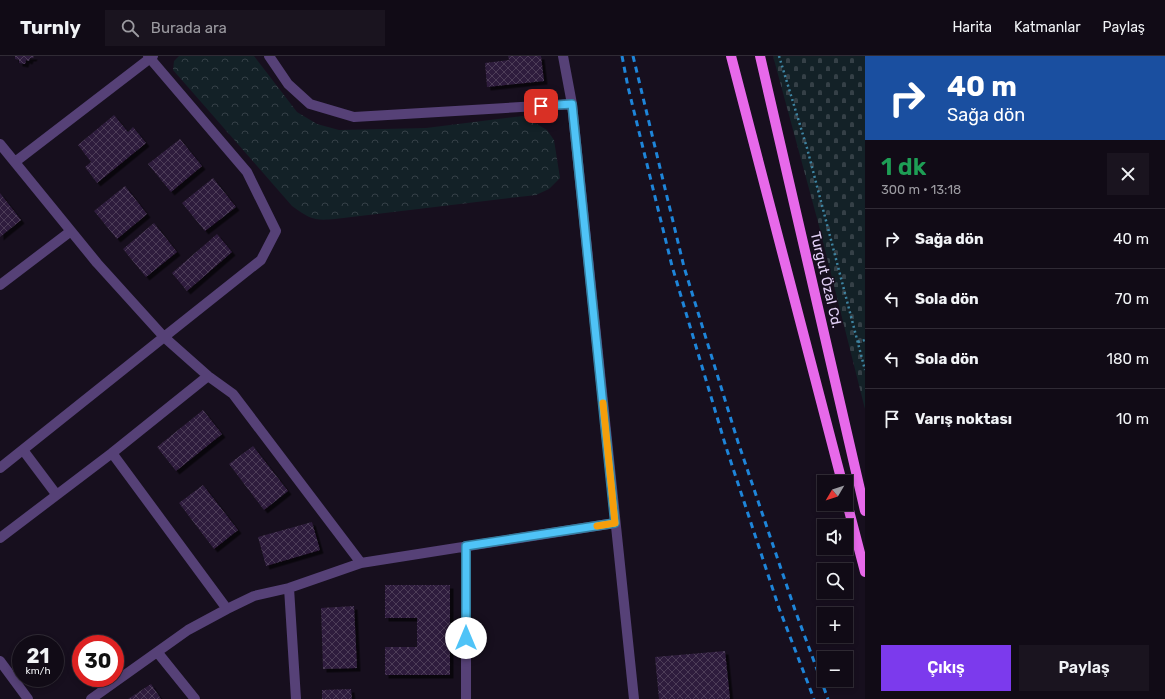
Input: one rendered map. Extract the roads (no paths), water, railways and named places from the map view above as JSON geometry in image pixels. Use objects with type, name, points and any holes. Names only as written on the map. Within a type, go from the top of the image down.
[{"type":"main road","points":[[731,56],[840,475]]},
{"type":"main road","name":"Turgut Özal Cd.","points":[[760,56],[865,511]]},
{"type":"main road","points":[[849,511],[865,572]]},
{"type":"street","points":[[269,56],[288,84],[310,104],[354,117],[572,104]]},
{"type":"street","points":[[563,56],[572,104],[634,699]]},
{"type":"street","points":[[0,468],[262,260],[276,230],[247,172],[150,57],[15,162]]},
{"type":"street","points":[[0,144],[97,263],[164,337],[208,376],[233,394],[361,563]]},
{"type":"street","points":[[0,285],[71,231]]},
{"type":"street","points":[[0,538],[112,453],[208,376]]},
{"type":"street","points":[[22,450],[56,494]]},
{"type":"street","points":[[112,453],[227,609]]},
{"type":"street","points":[[91,699],[188,630],[254,596],[289,588],[361,563],[615,523]]},
{"type":"street","points":[[466,546],[466,699]]},
{"type":"street","points":[[289,588],[296,699]]},
{"type":"street","points":[[158,652],[195,699]]},
{"type":"street","points":[[0,661],[28,699]]},
{"type":"railway","points":[[622,56],[628,87],[672,266],[726,447],[779,608],[814,699]]},
{"type":"railway","points":[[633,56],[684,267],[738,442],[795,610],[828,699]]}]
